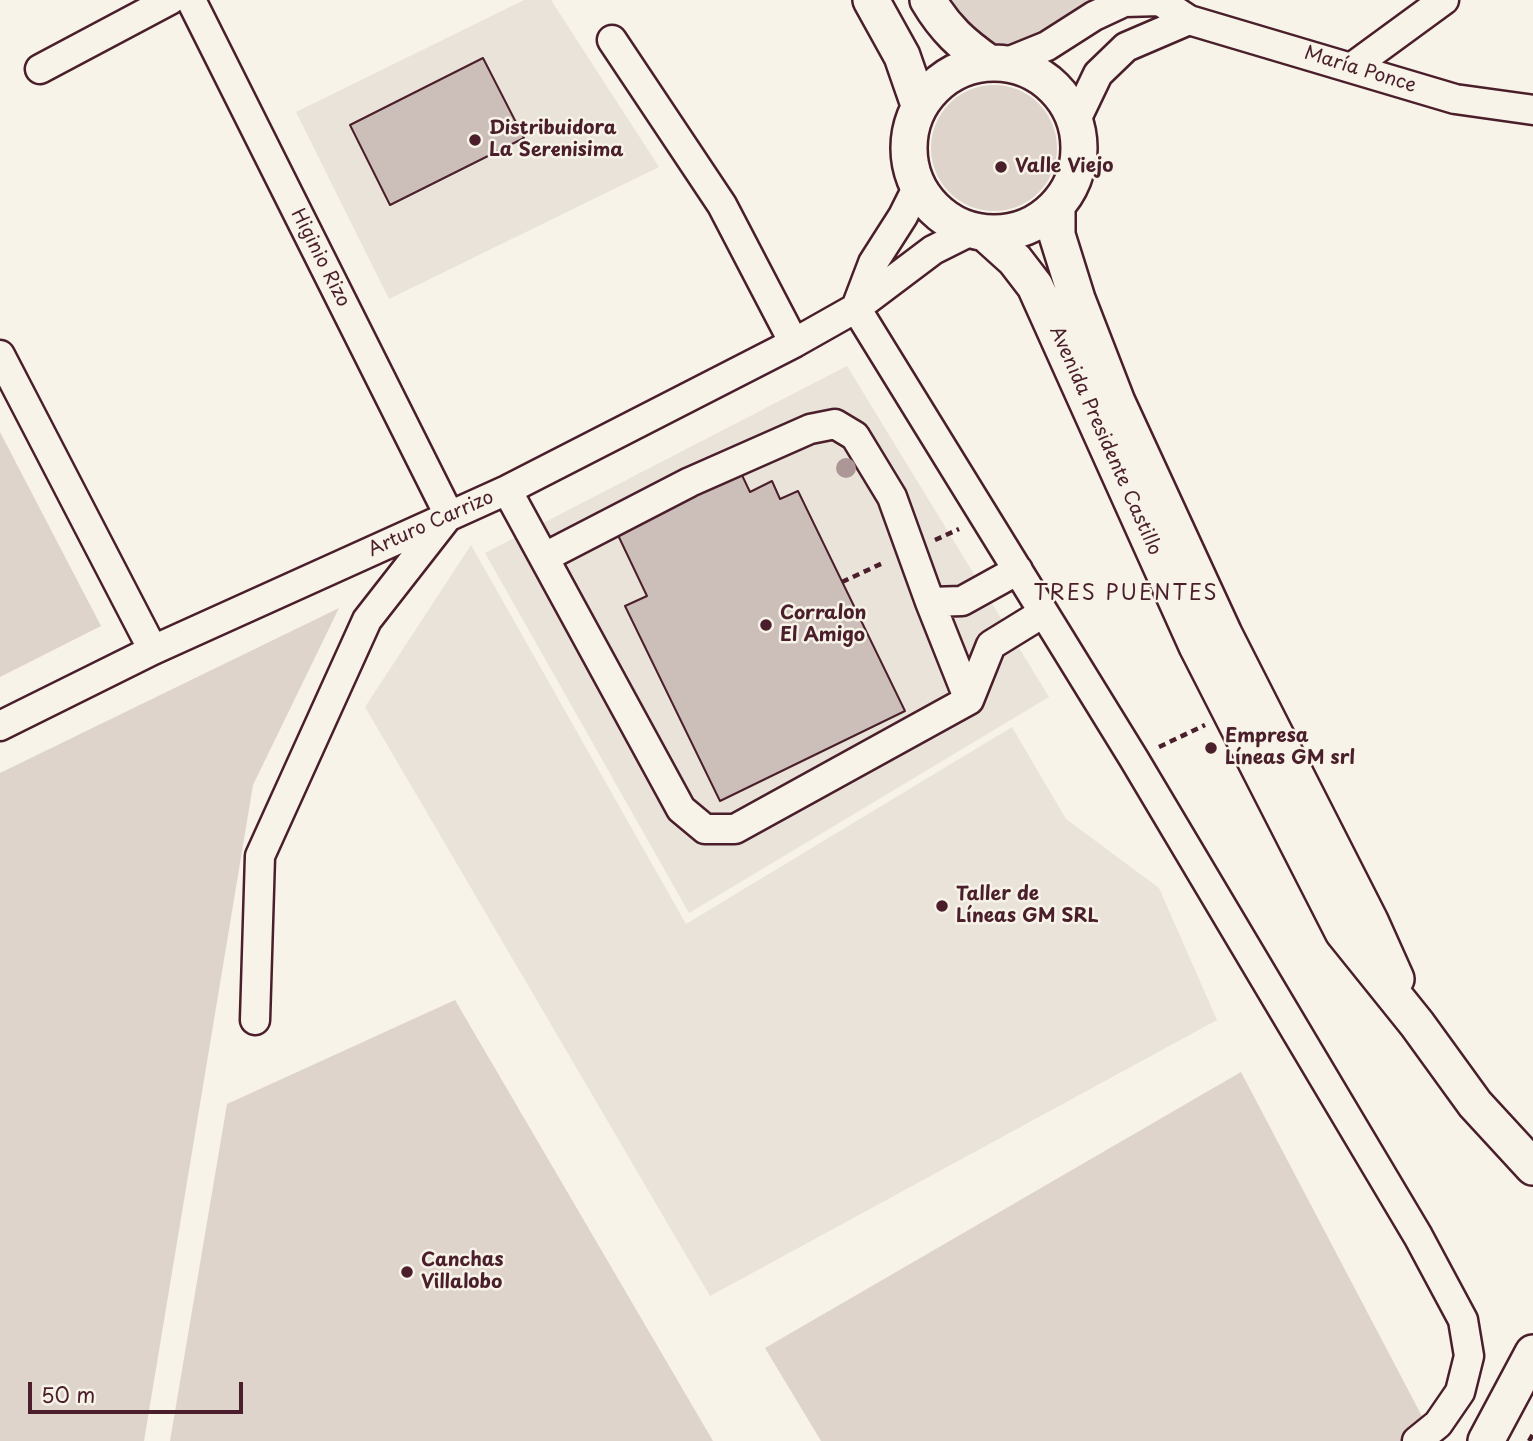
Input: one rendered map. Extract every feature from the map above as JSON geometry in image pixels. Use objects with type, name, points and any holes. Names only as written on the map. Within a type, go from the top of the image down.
[{"type":"main road","points":[[871,0],[902,56],[919,105]]},
{"type":"main road","points":[[928,0],[959,42],[997,63],[1030,70],[1051,84],[1067,104],[1075,122],[1080,153],[1074,178],[1065,197],[1037,222],[1014,232],[978,232],[952,223],[935,210],[918,186],[912,175],[908,154],[909,129],[919,105],[934,85],[956,71],[997,63]]},
{"type":"main road","name":"Avenida Presidente Castillo","points":[[1057,205],[1057,235],[1060,246],[1077,299],[1117,402],[1224,634],[1370,921],[1416,1024]]},
{"type":"main road","name":"Avenida Presidente Castillo","points":[[978,232],[1015,260],[1035,286],[1197,646],[1343,932],[1475,1104],[1533,1167]]},
{"type":"main road","points":[[1486,1441],[1533,1353]]},
{"type":"street","points":[[40,69],[170,0]]},
{"type":"street","name":"Higinio Rizo","points":[[191,0],[449,515]]},
{"type":"street","points":[[1351,68],[1444,0]]},
{"type":"street","name":"María Ponce","points":[[997,63],[1047,46],[1094,16],[1124,2],[1160,1],[1351,68],[1455,99],[1533,110]]},
{"type":"street","points":[[1075,122],[1098,74],[1126,47],[1188,10]]},
{"type":"street","points":[[612,40],[722,205],[794,343]]},
{"type":"street","points":[[918,186],[903,216],[873,263],[856,308],[1134,760],[1418,1236],[1463,1320],[1469,1356],[1460,1392],[1438,1424],[1417,1441]]},
{"type":"street","name":"Arturo Carrizo","points":[[0,726],[153,650],[507,490],[794,343],[856,308],[933,250],[978,232]]},
{"type":"street","points":[[0,355],[153,650]]},
{"type":"street","points":[[545,557],[690,482],[810,429],[835,424],[855,436],[892,497],[969,700]]},
{"type":"street","points":[[507,490],[681,809],[705,829],[735,829],[969,700],[991,645],[1043,613]]},
{"type":"street","points":[[255,1020],[260,856],[367,620],[449,515]]},
{"type":"street","points":[[930,602],[962,601],[1018,570]]},
{"type":"path","points":[[1134,760],[1231,713]]},
{"type":"path","points":[[1529,1441],[1533,1434]]},
{"type":"shaded area","name":"Distribuidora La Serenisima","points":[[524,0],[551,0],[659,167],[389,299],[296,112]]},
{"type":"shaded area","points":[[938,0],[1097,0],[1047,34],[1018,46],[1004,48],[986,44]]},
{"type":"shaded area","points":[[994,85],[1018,90],[1038,104],[1052,124],[1057,148],[1052,172],[1038,192],[1018,206],[994,211],[970,206],[950,192],[936,172],[931,148],[936,124],[950,104],[970,90]]},
{"type":"shaded area","name":"Corralon El Amigo","points":[[847,366],[1049,697],[689,913],[485,553]]},
{"type":"shaded area","points":[[0,432],[101,626],[0,677]]},
{"type":"shaded area","name":"Taller de Líneas GM SRL","points":[[471,545],[686,924],[1012,727],[1066,819],[1159,888],[1217,1020],[710,1296],[365,707]]},
{"type":"shaded area","points":[[339,608],[253,785],[144,1441],[0,1441],[0,773]]},
{"type":"shaded area","name":"Canchas Villalobo","points":[[455,1000],[713,1441],[170,1441],[227,1104]]},
{"type":"shaded area","points":[[1241,1072],[1435,1441],[821,1441],[765,1348]]},
{"type":"building","points":[[483,58],[524,138],[390,205],[350,125]]},
{"type":"building","points":[[740,471],[750,492],[772,481],[780,499],[798,491],[905,711],[720,801],[625,606],[647,596],[616,531]]},
{"type":"place","name":"Distribuidora La Serenisima","points":[[475,140]]},
{"type":"place","name":"Valle Viejo","points":[[1001,167]]},
{"type":"place","name":"Corralon El Amigo","points":[[766,625]]},
{"type":"place","name":"Empresa Líneas GM srl","points":[[1211,748]]},
{"type":"place","name":"Taller de Líneas GM SRL","points":[[942,906]]},
{"type":"place","name":"Canchas Villalobo","points":[[407,1272]]},
{"type":"district","name":"TRES PUENTES","points":[[1126,594]]}]
